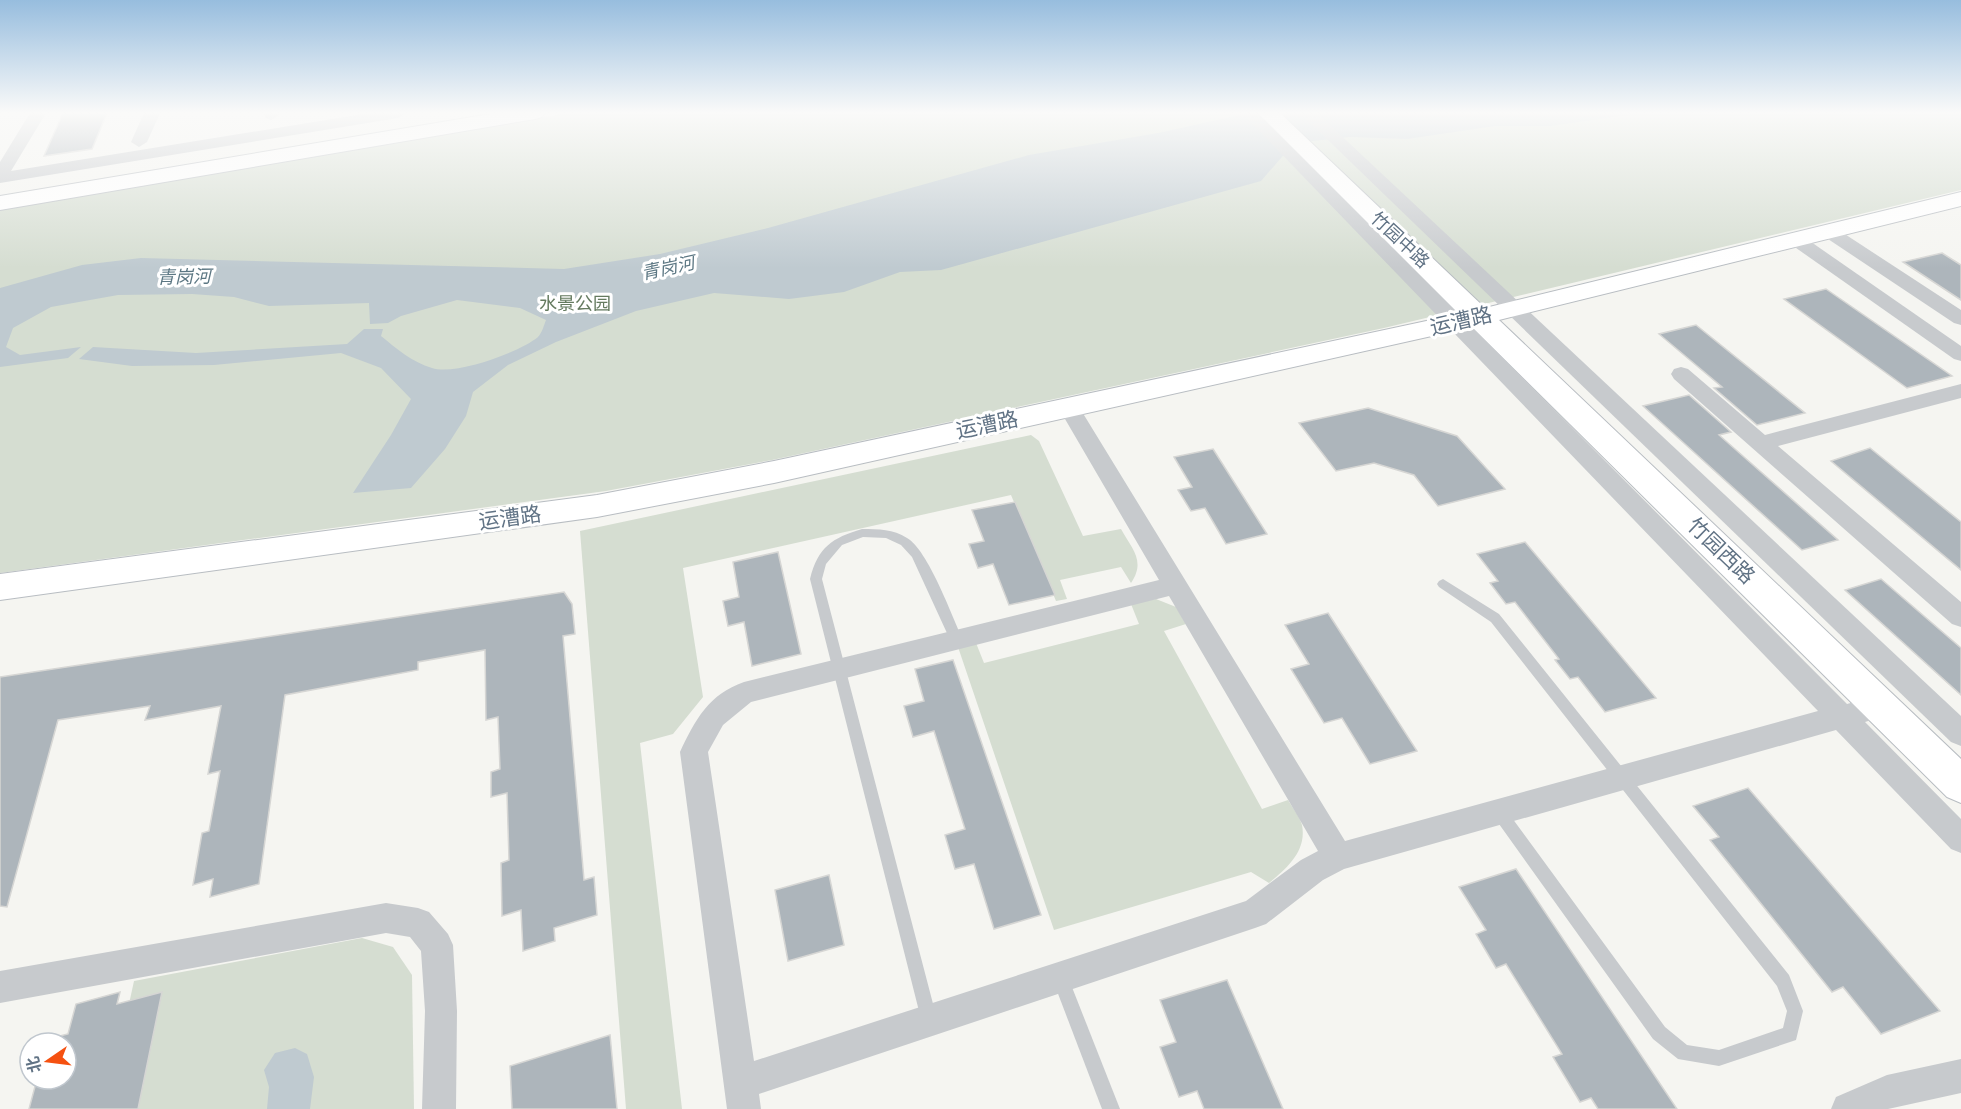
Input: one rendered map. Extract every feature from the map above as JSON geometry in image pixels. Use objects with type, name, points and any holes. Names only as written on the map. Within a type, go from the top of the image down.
[{"type":"main road","points":[[0,190],[161,165]]},
{"type":"main road","points":[[0,203],[207,165]]},
{"type":"main road","name":"竹园中路","points":[[1319,165],[1468,320]]},
{"type":"main road","name":"运漕路","points":[[0,587],[597,506],[774,472],[1468,320],[1961,199]]},
{"type":"main road","name":"竹园西路","points":[[1468,320],[1880,706],[1961,785]]},
{"type":"street","points":[[0,177],[76,165]]},
{"type":"street","points":[[1305,165],[1468,320],[1841,717],[1961,839]]},
{"type":"street","points":[[1362,165],[1961,734]]},
{"type":"street","points":[[1828,231],[1961,319]]},
{"type":"street","points":[[1795,239],[1961,355]]},
{"type":"street","points":[[1681,374],[1961,617]]},
{"type":"street","points":[[1761,443],[1961,391]]},
{"type":"street","points":[[1069,407],[1338,857]]},
{"type":"street","points":[[1176,585],[744,693],[721,706],[705,727],[694,752],[742,1096],[929,1021],[1255,914],[1312,870],[1338,857],[1880,706]]},
{"type":"street","points":[[0,987],[386,918],[418,923],[437,945],[441,1011],[439,1109]]},
{"type":"street","points":[[1848,1109],[1887,1092],[1961,1076]]},
{"type":"lane","points":[[929,1021],[816,579],[820,562],[838,542],[862,533],[888,534],[905,542],[917,554],[957,640]]},
{"type":"lane","points":[[1443,584],[1495,618],[1783,981],[1795,1011],[1790,1034],[1719,1058],[1684,1053],[1659,1033],[1499,812]]},
{"type":"lane","points":[[1060,978],[1111,1109]]},
{"type":"green space","name":"水景公园","points":[[262,165],[1961,165],[1961,190],[1384,328],[772,460],[606,491],[0,573],[0,209]]},
{"type":"green space","points":[[1031,435],[1039,441],[1083,536],[1121,529],[1136,555],[1137,568],[1131,583],[1121,567],[1060,580],[1067,599],[1056,601],[1011,495],[683,568],[703,697],[673,734],[640,743],[682,1109],[626,1109],[580,531]]},
{"type":"green space","points":[[1156,599],[1176,607],[1186,624],[1164,631],[1262,809],[1288,800],[1298,815],[1303,834],[1299,851],[1289,865],[1269,883],[1251,872],[1054,930],[958,647],[976,643],[984,663],[1139,624],[1131,604]]},
{"type":"green space","points":[[362,938],[393,947],[412,975],[414,1109],[106,1109],[134,981]]},
{"type":"water","name":"青岗河","points":[[994,165],[1275,165],[1261,181],[941,270],[900,272],[844,292],[789,299],[714,293],[636,311],[556,342],[508,365],[473,392],[466,416],[445,449],[411,488],[353,493],[391,435],[411,399],[381,368],[341,353],[214,365],[132,366],[79,359],[93,347],[196,353],[347,344],[364,329],[383,329],[381,336],[405,355],[432,368],[456,369],[503,356],[529,343],[538,337],[546,320],[520,308],[457,300],[401,316],[388,323],[370,324],[369,303],[269,306],[234,297],[192,294],[118,295],[51,307],[13,328],[6,347],[20,355],[81,347],[68,358],[0,367],[0,288],[82,265],[141,258],[564,269],[660,254],[768,228]]},
{"type":"water","points":[[295,1048],[307,1054],[314,1077],[310,1109],[267,1109],[269,1087],[264,1070],[275,1053]]},
{"type":"building","points":[[1942,253],[1961,265],[1961,300],[1903,262]]},
{"type":"building","points":[[1826,289],[1952,376],[1907,388],[1784,299]]},
{"type":"building","points":[[1696,325],[1805,413],[1757,425],[1714,388],[1722,387],[1659,334]]},
{"type":"building","points":[[1689,395],[1731,432],[1719,435],[1838,540],[1802,550],[1643,406]]},
{"type":"building","points":[[1368,408],[1457,436],[1505,489],[1438,506],[1414,475],[1374,463],[1336,471],[1299,423]]},
{"type":"building","points":[[1870,448],[1961,522],[1961,570],[1831,461]]},
{"type":"building","points":[[1213,449],[1267,534],[1226,544],[1205,508],[1191,511],[1178,490],[1192,487],[1174,457]]},
{"type":"building","points":[[1015,502],[1055,595],[1009,605],[993,564],[978,568],[969,544],[984,541],[972,510]]},
{"type":"building","points":[[1525,542],[1656,698],[1605,712],[1578,677],[1570,679],[1555,660],[1559,659],[1515,602],[1506,604],[1490,583],[1498,581],[1477,554]]},
{"type":"building","points":[[778,552],[801,654],[752,666],[744,622],[728,626],[723,601],[739,597],[733,562]]},
{"type":"building","points":[[1881,579],[1961,648],[1961,695],[1845,590]]},
{"type":"building","points":[[564,592],[572,604],[575,634],[563,636],[584,880],[594,877],[597,915],[554,928],[555,941],[523,951],[521,910],[502,916],[501,863],[509,860],[507,793],[491,797],[491,772],[500,769],[498,717],[486,720],[485,650],[418,662],[418,670],[285,695],[259,884],[210,897],[213,879],[193,885],[202,833],[209,831],[220,771],[208,774],[221,706],[145,720],[150,706],[58,720],[7,907],[0,906],[0,677]]},
{"type":"building","points":[[1328,613],[1417,751],[1370,764],[1342,718],[1324,723],[1291,669],[1309,664],[1285,625]]},
{"type":"building","points":[[953,660],[1041,915],[994,929],[974,864],[955,869],[945,835],[965,829],[934,731],[913,737],[904,706],[924,701],[915,669]]},
{"type":"building","points":[[1748,788],[1940,1011],[1881,1034],[1843,987],[1832,992],[1710,840],[1719,837],[1693,806]]},
{"type":"building","points":[[1516,869],[1677,1109],[1598,1109],[1591,1098],[1580,1102],[1553,1057],[1562,1054],[1506,964],[1496,968],[1476,934],[1486,930],[1459,887]]},
{"type":"building","points":[[829,875],[844,945],[788,961],[775,890]]},
{"type":"building","points":[[1227,980],[1283,1109],[1204,1109],[1197,1091],[1179,1097],[1160,1047],[1176,1042],[1160,1000]]},
{"type":"building","points":[[120,992],[117,1004],[162,992],[138,1109],[29,1109],[34,1091],[78,1091],[78,1031],[69,1031],[76,1004]]},
{"type":"building","points":[[610,1035],[617,1109],[512,1109],[510,1066]]}]
